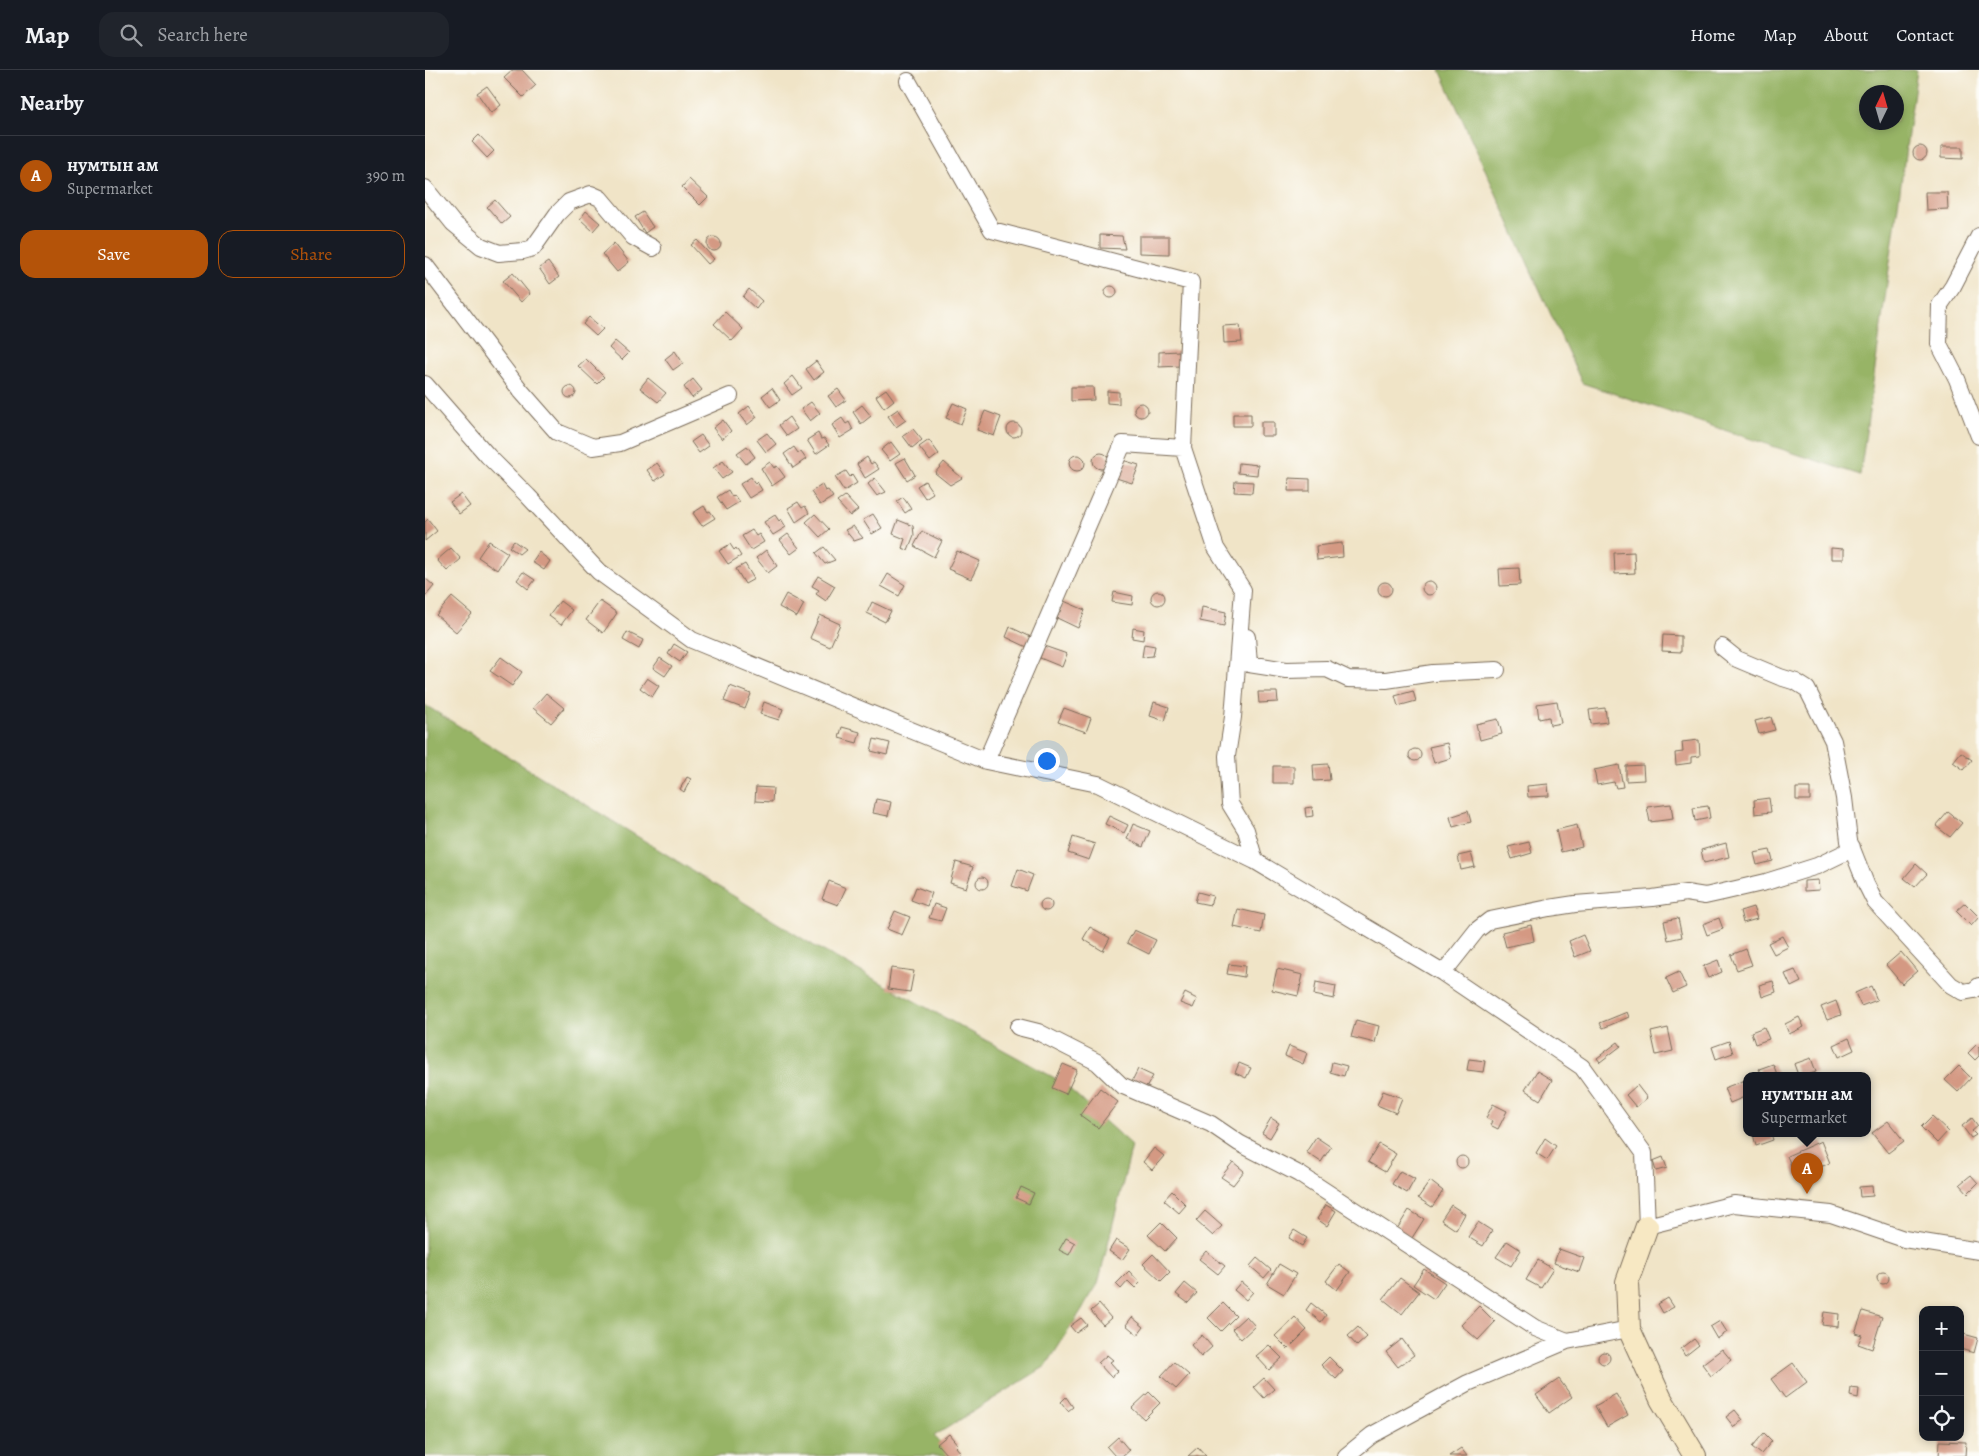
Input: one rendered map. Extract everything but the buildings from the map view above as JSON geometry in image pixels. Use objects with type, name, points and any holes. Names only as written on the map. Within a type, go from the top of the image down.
[{"type":"main road","points":[[1647,1226],[1627,1282],[1629,1329],[1661,1399],[1695,1456]]},
{"type":"street","points":[[908,81],[992,230],[1191,282],[1183,448],[1216,548],[1243,590],[1249,664],[1286,670],[1327,669],[1349,679],[1386,680],[1433,673],[1497,670]]},
{"type":"street","points":[[425,188],[453,223],[481,246],[499,253],[523,251],[533,248],[557,214],[569,202],[591,194],[600,198],[633,237],[653,248]]},
{"type":"street","points":[[1979,236],[1953,286],[1939,305],[1939,344],[1957,380],[1979,436]]},
{"type":"street","points":[[425,265],[521,392],[557,432],[593,447],[619,443],[730,396]]},
{"type":"street","points":[[425,384],[487,456],[528,496],[599,572],[692,640],[985,761],[1098,784],[1255,861],[1443,973],[1582,1067],[1644,1153],[1647,1226],[1734,1204],[1831,1214],[1904,1239],[1979,1251]]},
{"type":"street","points":[[985,761],[1123,444],[1183,448]]},
{"type":"street","points":[[1243,590],[1233,716],[1227,756],[1230,804],[1246,830],[1255,861]]},
{"type":"street","points":[[1723,648],[1737,659],[1796,682],[1807,689],[1833,741],[1852,847],[1875,902],[1951,985],[1963,992],[1974,990],[1979,986]]},
{"type":"street","points":[[1443,973],[1477,930],[1490,920],[1575,904],[1653,898],[1686,893],[1705,896],[1766,882],[1817,866],[1852,847]]},
{"type":"street","points":[[1018,1027],[1038,1032],[1097,1062],[1121,1085],[1211,1124],[1239,1143],[1299,1174],[1535,1328],[1567,1341]]},
{"type":"street","points":[[1346,1456],[1372,1435],[1468,1383],[1567,1341],[1629,1329]]},
{"type":"green space","points":[[1440,70],[1917,70],[1860,475],[1582,383]]},
{"type":"green space","points":[[425,705],[816,947],[1062,1082],[1132,1146],[1098,1284],[1046,1366],[934,1436],[954,1456],[425,1456]]},
{"type":"place","name":"нумтын ам","points":[[1807,1194]]}]
